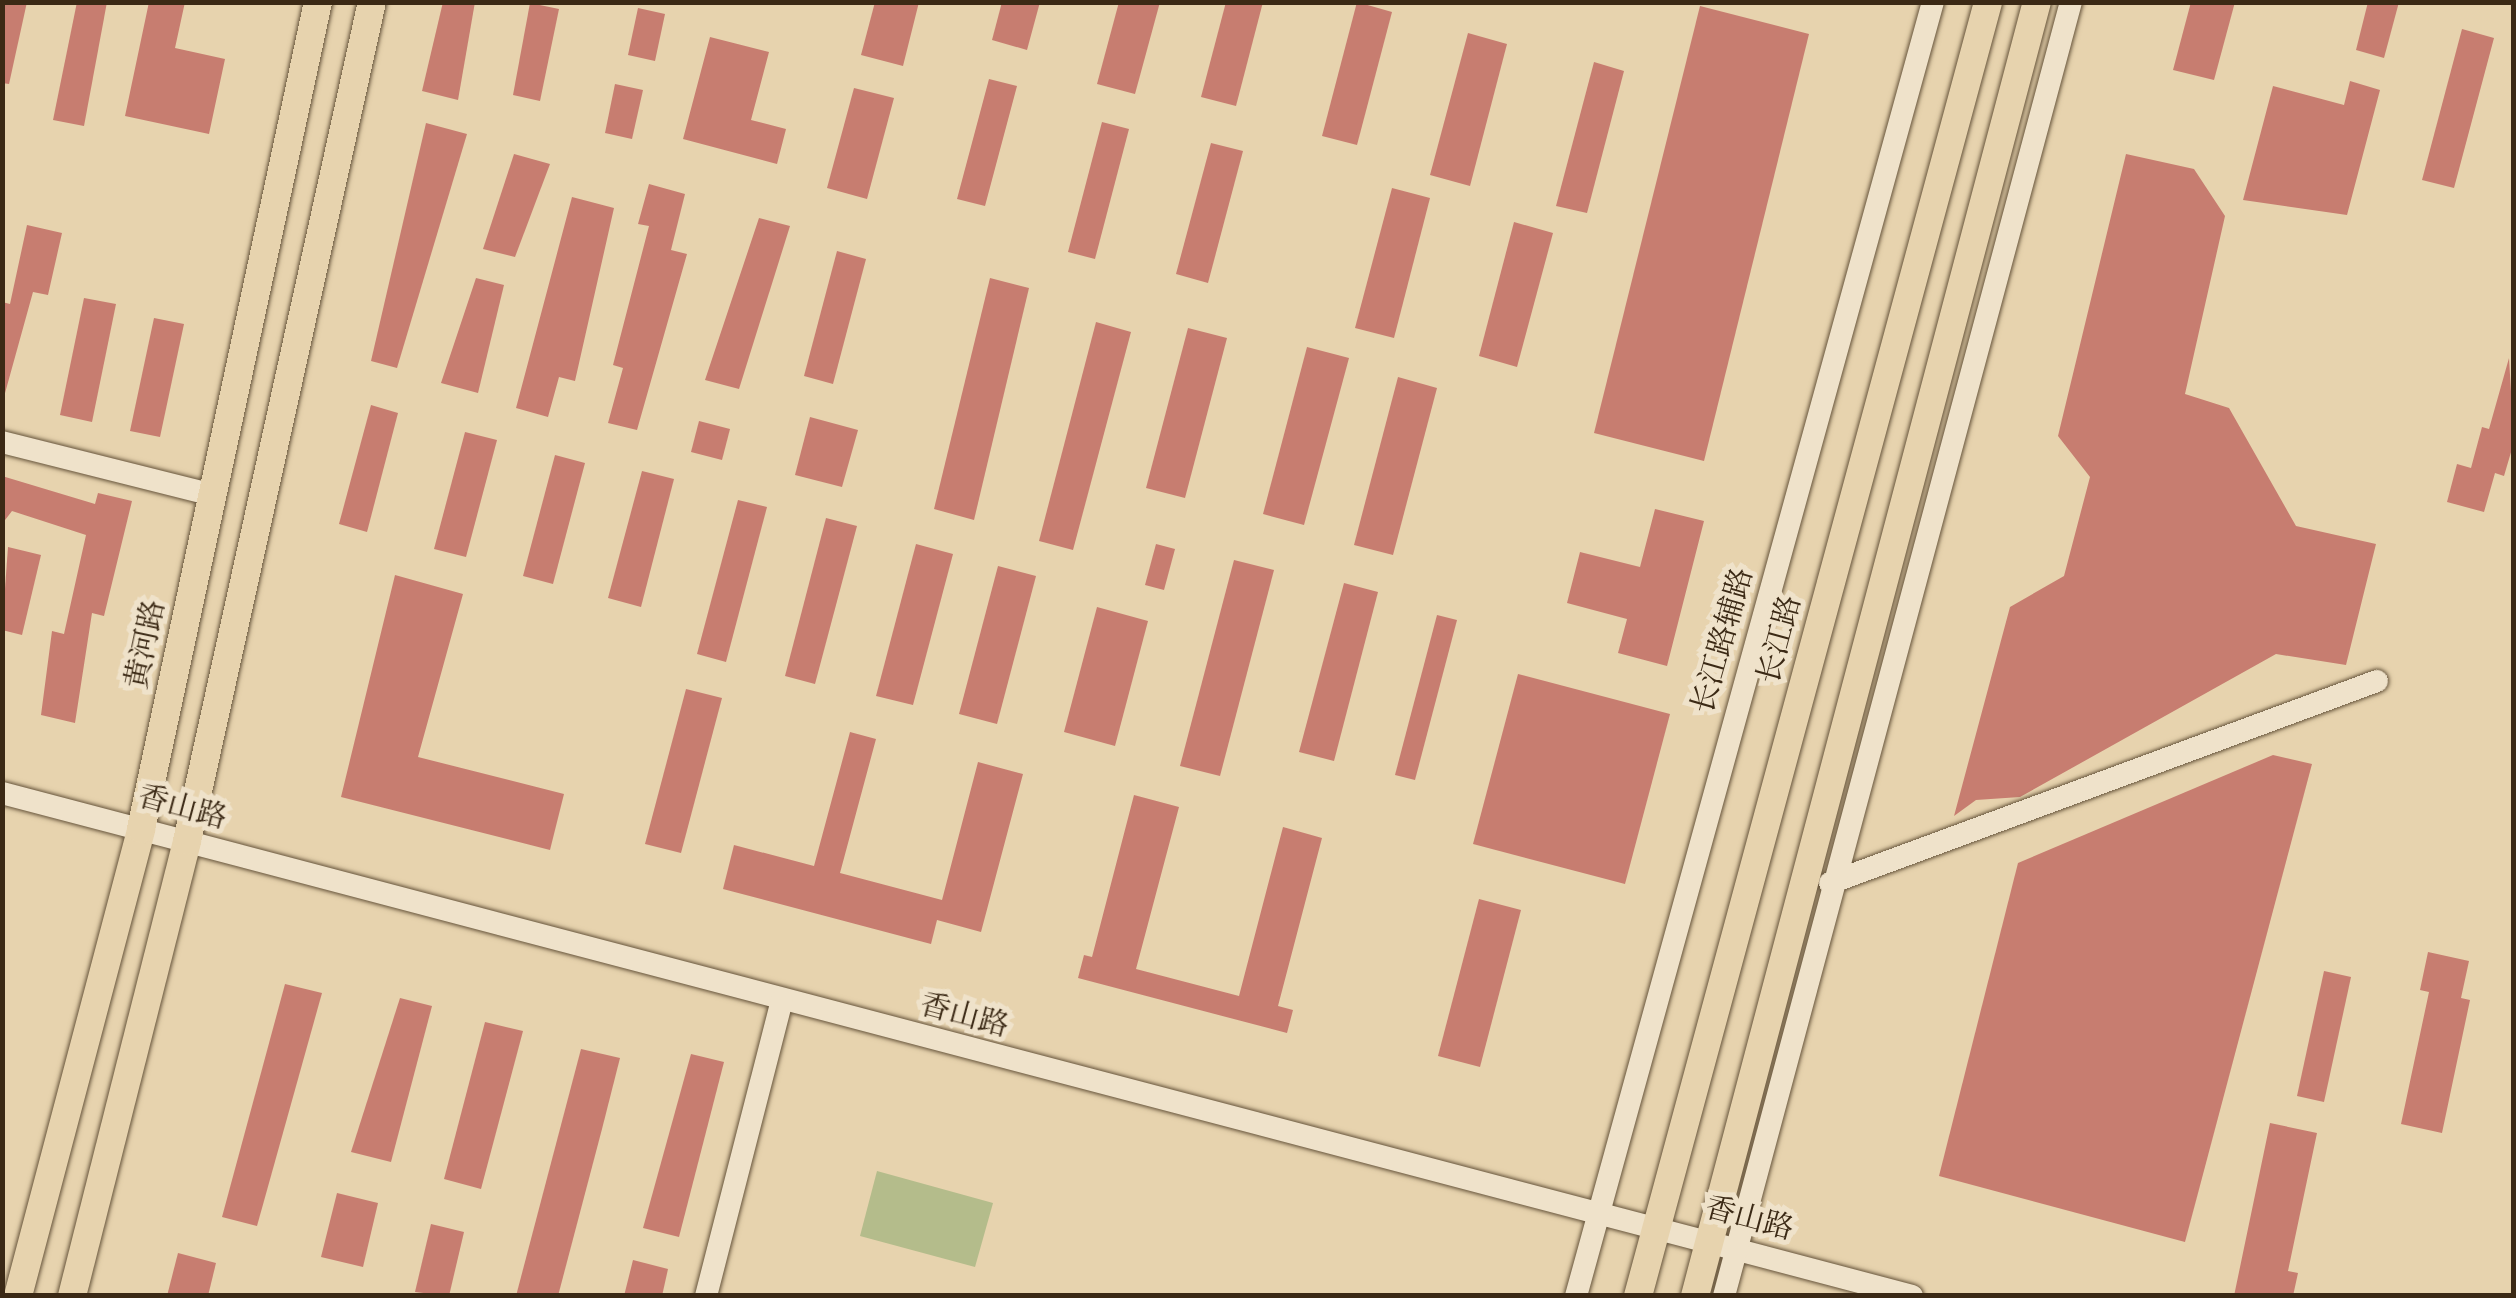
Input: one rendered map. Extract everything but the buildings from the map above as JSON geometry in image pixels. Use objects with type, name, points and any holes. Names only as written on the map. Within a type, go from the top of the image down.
[{"type":"main road","name":"黄河路","points":[[18,1296],[141,829],[318,2]]},
{"type":"main road","points":[[72,1296],[187,841],[372,2]]},
{"type":"main road","name":"长江路","points":[[1638,1296],[1988,2]]},
{"type":"main road","points":[[1696,1296],[1723,1244],[2037,2]]},
{"type":"street","name":"长江路辅路","points":[[1576,1296],[1596,1212],[1933,2]]},
{"type":"street","points":[[1724,1296],[1723,1244],[1830,883],[2071,2]]},
{"type":"street","points":[[2,442],[213,495]]},
{"type":"street","points":[[1830,883],[2377,681]]},
{"type":"street","name":"香山路","points":[[2,792],[782,1001],[1912,1296]]},
{"type":"street","points":[[706,1296],[782,1001]]},
{"type":"green space","points":[[877,1171],[993,1203],[975,1267],[860,1236]]}]
